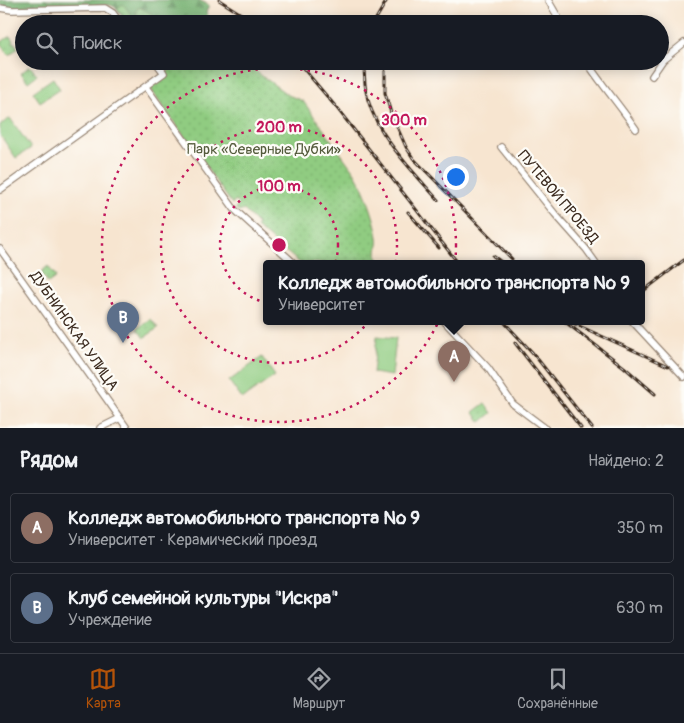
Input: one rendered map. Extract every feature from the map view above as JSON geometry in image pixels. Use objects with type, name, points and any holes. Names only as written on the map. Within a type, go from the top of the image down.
[{"type":"street","points":[[548,0],[557,15]]},
{"type":"street","points":[[0,8],[12,10],[105,8],[114,15]]},
{"type":"street","points":[[669,55],[684,43]]},
{"type":"street","points":[[0,190],[146,87],[164,73],[162,70]]},
{"type":"street","points":[[592,70],[636,129]]},
{"type":"street","points":[[652,76],[656,70]]},
{"type":"street","points":[[146,87],[234,210],[291,260]]},
{"type":"street","name":"ПУТЕВОЙ ПРОЕЗД","points":[[501,147],[594,260]]},
{"type":"street","name":"ДУБНИНСКАЯ УЛИЦА","points":[[0,249],[127,428]]},
{"type":"street","points":[[448,325],[488,368],[513,404],[544,428]]},
{"type":"street","points":[[636,325],[684,377]]},
{"type":"street","points":[[100,428],[120,418]]},
{"type":"green space","points":[[0,0],[199,0],[209,5],[206,12],[208,15],[121,15],[115,7],[110,5],[18,8],[0,6]]},
{"type":"green space","points":[[123,4],[131,15],[122,15],[117,8]]},
{"type":"green space","points":[[139,7],[154,15],[139,15],[135,13]]},
{"type":"green space","points":[[10,36],[15,44],[15,50],[9,55],[0,43]]},
{"type":"green space","points":[[25,70],[33,70],[37,75],[28,82],[21,73]]},
{"type":"green space","name":"Парк «Северные Дубки»","points":[[170,70],[254,70],[288,95],[303,101],[355,173],[362,187],[377,229],[377,257],[379,260],[296,260],[256,227],[258,224],[244,210],[239,212],[235,208],[239,205],[236,201],[232,204],[150,88]]},
{"type":"green space","points":[[53,78],[60,89],[40,102],[33,92]]},
{"type":"green space","points":[[10,118],[31,148],[16,158],[0,135],[0,125]]},
{"type":"green space","points":[[48,266],[56,277],[48,283],[41,272]]},
{"type":"green space","points":[[151,319],[158,328],[144,338],[137,329]]},
{"type":"green space","points":[[377,336],[396,338],[392,376],[373,373]]},
{"type":"green space","points":[[462,347],[468,354],[455,365],[449,357]]},
{"type":"green space","points":[[262,357],[275,376],[242,399],[229,381]]},
{"type":"green space","points":[[485,403],[492,413],[481,422],[473,412]]},
{"type":"railway","points":[[219,0],[243,15]]},
{"type":"railway","points":[[378,15],[387,0]]},
{"type":"railway","points":[[305,70],[336,107],[456,260]]},
{"type":"railway","points":[[364,70],[367,95],[373,114],[380,127],[397,153],[438,200]]},
{"type":"railway","points":[[385,71],[385,93],[393,120]]},
{"type":"railway","points":[[391,113],[413,158],[512,259]]},
{"type":"railway","points":[[408,212],[439,248]]},
{"type":"railway","points":[[493,256],[499,260]]},
{"type":"railway","points":[[645,290],[684,260]]},
{"type":"railway","points":[[507,325],[532,352],[592,428]]},
{"type":"railway","points":[[569,325],[624,367],[655,394]]},
{"type":"railway","points":[[577,325],[668,366]]},
{"type":"railway","points":[[515,343],[581,428]]},
{"type":"place","name":"Клуб семейной культуры \"Искра\"","points":[[123,343]]},
{"type":"place","name":"Колледж автомобильного транспорта № 9","points":[[454,382]]}]
